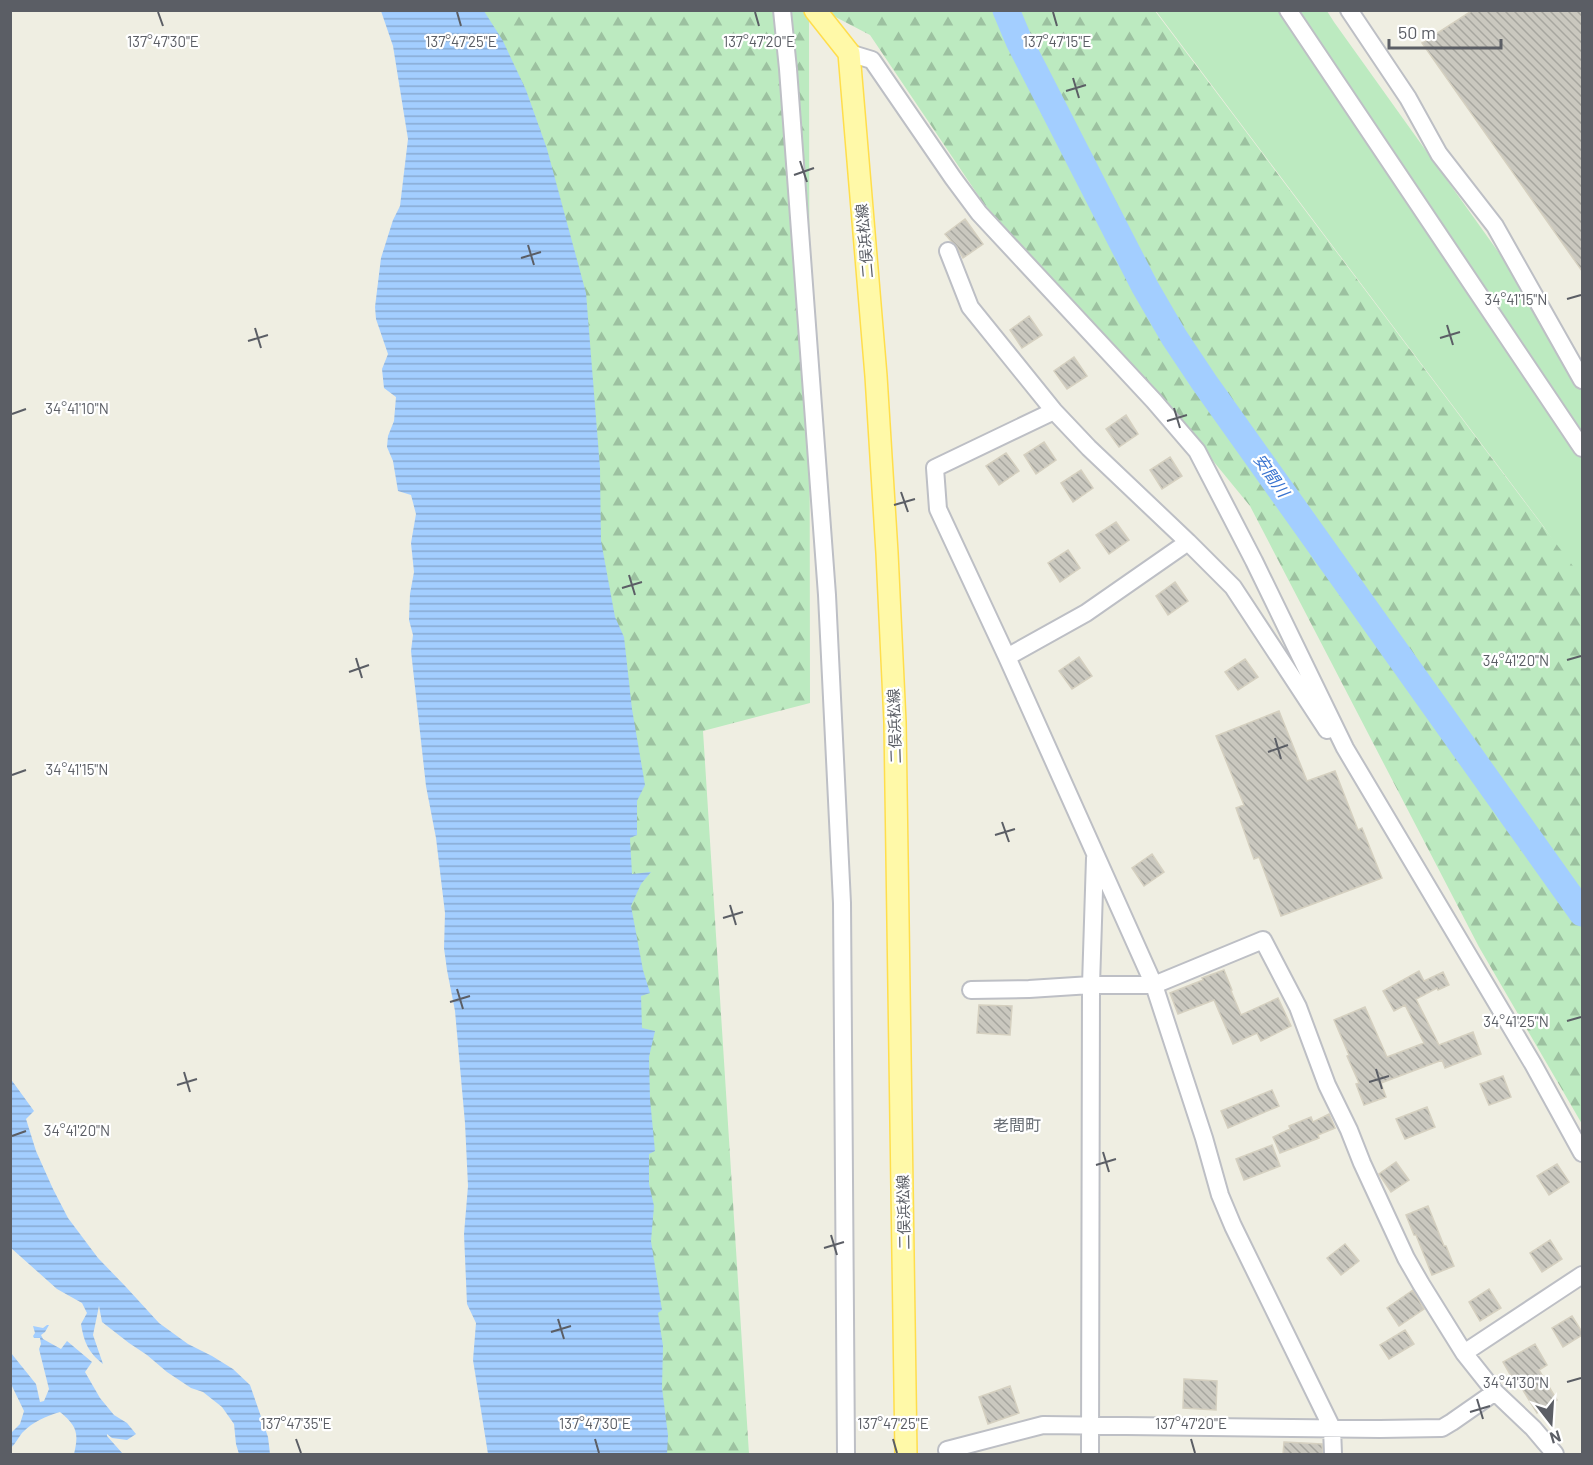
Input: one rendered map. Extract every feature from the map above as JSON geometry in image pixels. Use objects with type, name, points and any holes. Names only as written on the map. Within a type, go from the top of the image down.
[{"type":"main road","points":[[815,10],[849,53]]},
{"type":"main road","name":"二俣浜松線","points":[[849,53],[876,376],[894,700],[906,1455]]},
{"type":"street","points":[[782,10],[827,595],[842,892],[846,1455]]},
{"type":"street","points":[[1288,10],[1582,448]]},
{"type":"street","points":[[1349,10],[1408,98],[1438,154],[1495,226],[1582,380]]},
{"type":"street","points":[[849,53],[872,60],[979,213],[1154,401],[1197,451],[1254,561],[1345,748],[1533,1064],[1582,1153]]},
{"type":"street","points":[[948,251],[970,308],[1054,411],[1089,448],[1233,587],[1345,758],[1361,776]]},
{"type":"street","points":[[1054,411],[935,468],[938,509],[1154,985],[1204,1138],[1220,1195],[1332,1428],[1332,1455]]},
{"type":"street","points":[[1007,657],[1086,613],[1188,542]]},
{"type":"street","points":[[1090,1455],[1091,986],[1095,854]]},
{"type":"street","points":[[971,990],[1154,985],[1263,940],[1298,1007],[1327,1085],[1406,1258],[1464,1353],[1495,1392],[1533,1428],[1555,1455]]},
{"type":"street","points":[[1464,1353],[1582,1275]]},
{"type":"street","points":[[947,1450],[1043,1425],[1442,1428],[1495,1392]]},
{"type":"green space","points":[[479,11],[809,11],[810,703],[703,731],[749,1454],[646,1454]]},
{"type":"green space","points":[[824,11],[1155,11],[1582,578],[1582,1124],[1479,947],[1250,506],[1173,412],[984,204],[870,35]]},
{"type":"green space","points":[[1156,11],[1327,11],[1582,369],[1582,585],[1544,527]]},
{"type":"water","points":[[381,11],[484,11],[503,41],[526,90],[547,149],[586,293],[600,468],[601,541],[615,617],[624,637],[632,709],[645,785],[637,801],[637,835],[630,838],[632,874],[651,872],[641,884],[631,906],[643,970],[650,993],[641,996],[642,1028],[655,1031],[649,1057],[655,1151],[649,1154],[649,1184],[654,1206],[651,1241],[662,1310],[658,1313],[663,1346],[662,1388],[668,1435],[667,1454],[488,1454],[473,1360],[476,1323],[467,1304],[464,1234],[468,1186],[455,1011],[444,948],[445,913],[436,838],[426,786],[411,651],[413,635],[409,620],[414,572],[411,543],[416,514],[411,495],[398,491],[393,461],[387,447],[388,436],[394,421],[396,397],[384,388],[382,369],[388,354],[376,319],[375,307],[381,258],[400,206],[408,139],[393,46]]},
{"type":"water","points":[[10,1078],[34,1111],[26,1119],[36,1151],[68,1218],[98,1258],[159,1323],[188,1344],[233,1369],[250,1385],[268,1437],[270,1454],[239,1454],[234,1424],[222,1407],[203,1392],[191,1388],[167,1372],[102,1322],[99,1306],[93,1335],[103,1364],[90,1351],[85,1341],[81,1324],[87,1313],[82,1303],[57,1289],[11,1248]]},
{"type":"water","points":[[49,1325],[41,1335],[43,1339],[61,1349],[67,1341],[92,1362],[85,1372],[100,1398],[114,1415],[127,1423],[136,1434],[127,1440],[112,1438],[107,1434],[123,1454],[74,1454],[75,1430],[60,1412],[31,1425],[11,1448],[11,1433],[20,1424],[24,1411],[11,1384],[11,1353],[36,1384],[40,1402],[44,1401],[49,1389],[39,1349],[40,1338],[34,1338],[33,1326],[43,1328]]},
{"type":"building","points":[[1473,10],[1582,10],[1582,271],[1422,43]]},
{"type":"building","points":[[965,219],[983,244],[963,258],[945,234]]},
{"type":"building","points":[[1029,316],[1042,335],[1022,348],[1010,330]]},
{"type":"building","points":[[1074,357],[1087,376],[1067,389],[1054,371]]},
{"type":"building","points":[[1126,415],[1138,434],[1119,447],[1106,429]]},
{"type":"building","points":[[1044,442],[1056,460],[1036,474],[1024,455]]},
{"type":"building","points":[[1006,453],[1019,471],[999,485],[986,466]]},
{"type":"building","points":[[1170,457],[1182,476],[1162,489],[1150,470]]},
{"type":"building","points":[[1081,470],[1093,488],[1073,502],[1061,483]]},
{"type":"building","points":[[1116,522],[1129,540],[1109,554],[1096,535]]},
{"type":"building","points":[[1068,550],[1080,568],[1060,582],[1048,563]]},
{"type":"building","points":[[1175,582],[1188,601],[1168,615],[1156,596]]},
{"type":"building","points":[[1079,657],[1092,676],[1072,689],[1059,671]]},
{"type":"building","points":[[1245,659],[1258,677],[1238,690],[1225,672]]},
{"type":"building","points":[[1279,711],[1307,781],[1335,771],[1358,830],[1362,828],[1382,878],[1281,916],[1259,857],[1254,859],[1236,808],[1244,805],[1216,736]]},
{"type":"building","points":[[1152,854],[1164,872],[1144,886],[1132,868]]},
{"type":"building","points":[[1224,970],[1241,1015],[1278,998],[1291,1026],[1261,1041],[1257,1033],[1233,1044],[1214,1000],[1178,1014],[1170,993]]},
{"type":"building","points":[[1419,971],[1424,981],[1443,972],[1449,985],[1438,990],[1437,988],[1416,999],[1439,1045],[1473,1032],[1481,1054],[1445,1068],[1442,1060],[1381,1083],[1386,1097],[1364,1105],[1356,1084],[1359,1083],[1334,1020],[1365,1007],[1387,1057],[1424,1043],[1405,1005],[1394,1011],[1383,991]]},
{"type":"building","points":[[979,1005],[1012,1006],[1010,1035],[977,1033]]},
{"type":"building","points":[[1503,1076],[1511,1097],[1489,1105],[1480,1084]]},
{"type":"building","points":[[1272,1090],[1279,1106],[1228,1128],[1221,1111]]},
{"type":"building","points":[[1427,1107],[1435,1127],[1405,1139],[1396,1119]]},
{"type":"building","points":[[1329,1114],[1335,1128],[1318,1135],[1319,1138],[1280,1153],[1273,1137],[1290,1129],[1289,1126],[1311,1117],[1313,1122]]},
{"type":"building","points":[[1272,1145],[1280,1166],[1244,1180],[1236,1159]]},
{"type":"building","points":[[1396,1162],[1409,1180],[1391,1192],[1379,1174]]},
{"type":"building","points":[[1557,1164],[1569,1182],[1549,1195],[1537,1176]]},
{"type":"building","points":[[1428,1206],[1454,1266],[1432,1275],[1406,1215]]},
{"type":"building","points":[[1550,1240],[1562,1259],[1542,1272],[1530,1253]]},
{"type":"building","points":[[1345,1244],[1359,1261],[1341,1275],[1327,1258]]},
{"type":"building","points":[[1489,1289],[1501,1308],[1480,1321],[1469,1302]]},
{"type":"building","points":[[1413,1290],[1424,1309],[1399,1326],[1387,1308]]},
{"type":"building","points":[[1572,1316],[1582,1335],[1563,1347],[1552,1328]]},
{"type":"building","points":[[1405,1330],[1414,1344],[1389,1359],[1380,1345]]},
{"type":"building","points":[[1535,1344],[1547,1365],[1539,1370],[1557,1400],[1537,1413],[1503,1362]]},
{"type":"building","points":[[1184,1379],[1217,1381],[1216,1410],[1183,1408]]},
{"type":"building","points":[[1010,1386],[1019,1413],[988,1424],[979,1397]]},
{"type":"building","points":[[1284,1442],[1322,1444],[1323,1455],[1283,1455]]},
{"type":"waterway","name":"安間川","points":[[1006,10],[1019,41],[1145,287],[1174,337],[1582,913]]},
{"type":"district","name":"老間町","points":[[1017,1124]]}]
